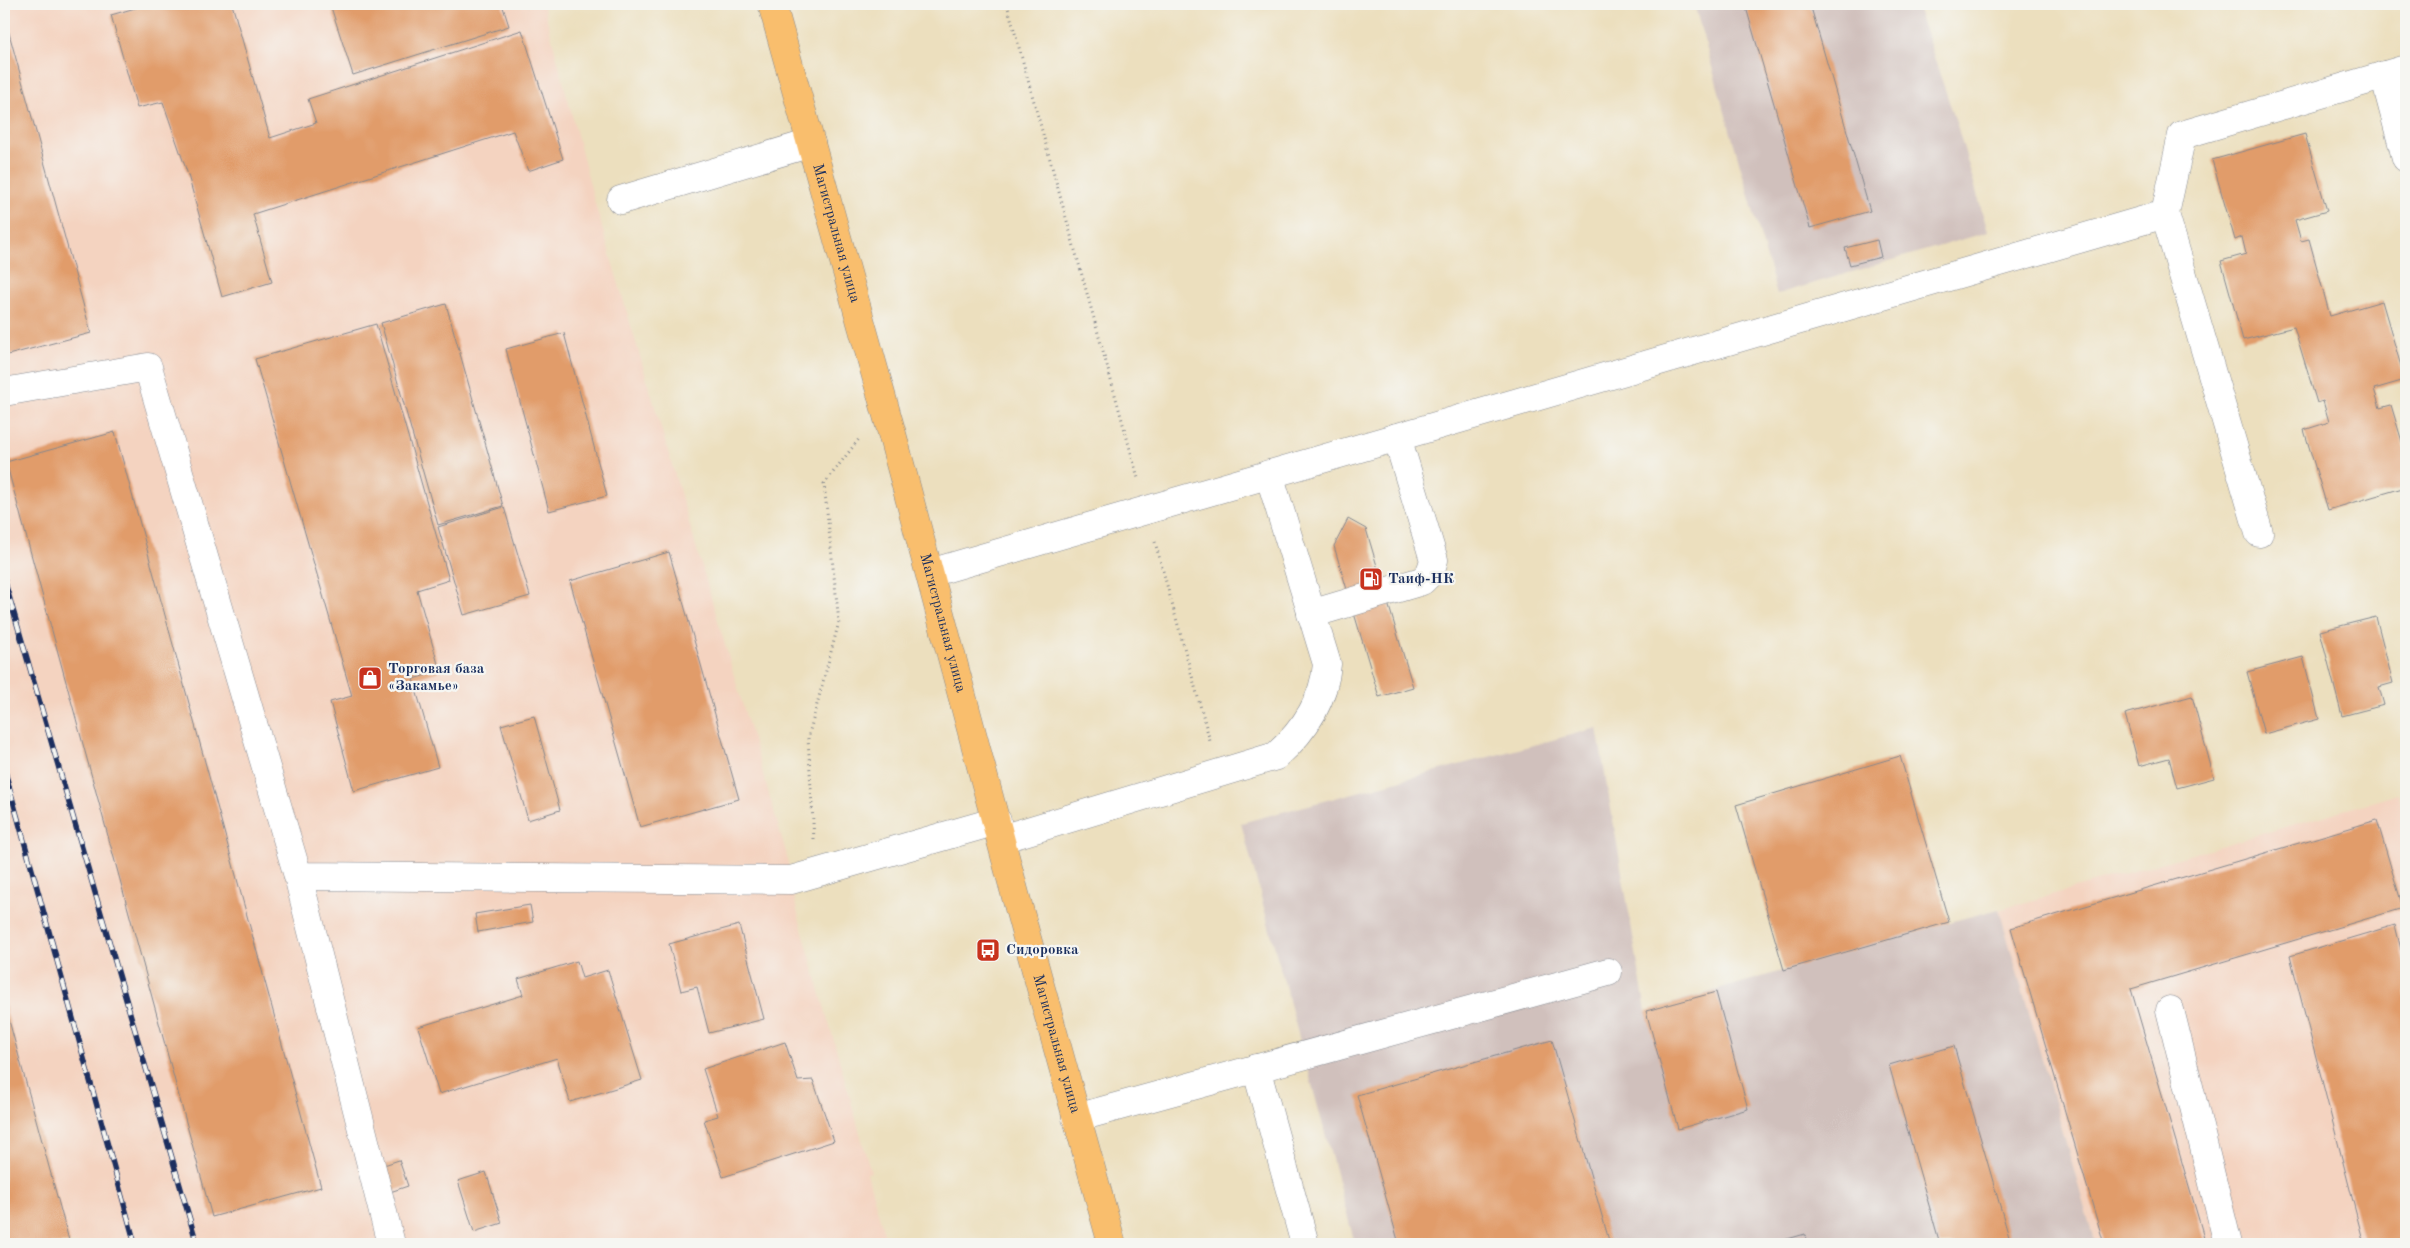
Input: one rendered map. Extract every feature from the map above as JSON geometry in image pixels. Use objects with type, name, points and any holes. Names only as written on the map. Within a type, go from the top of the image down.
[{"type":"main road","name":"Магистральная улица","points":[[772,4],[930,573],[1076,1118],[1112,1244]]},
{"type":"lane","points":[[2259,533],[2165,214],[2182,134],[2395,72],[2406,158]]},
{"type":"lane","points":[[621,200],[811,143]]},
{"type":"lane","points":[[930,573],[2165,214]]},
{"type":"lane","points":[[4,392],[148,367],[298,876],[391,1244]]},
{"type":"lane","points":[[1311,614],[1422,581],[1430,573],[1434,560],[1397,437]]},
{"type":"lane","points":[[298,876],[791,880],[817,872],[999,830],[1219,773],[1276,756],[1300,732],[1308,720],[1320,695],[1327,664],[1268,474]]},
{"type":"lane","points":[[1076,1118],[1608,972]]},
{"type":"lane","points":[[2170,1010],[2228,1244]]},
{"type":"lane","points":[[1256,1068],[1305,1244]]},
{"type":"path","points":[[1007,4],[1219,773]]},
{"type":"path","points":[[817,872],[808,738],[839,622],[824,484],[859,439]]},
{"type":"shaded area","name":"Торговая база «Закамье»","points":[[4,4],[543,4],[594,200],[786,852],[796,907],[871,1172],[867,1173],[887,1244],[4,1244]]},
{"type":"shaded area","points":[[1694,4],[1916,4],[1957,125],[1988,232],[1777,294]]},
{"type":"shaded area","points":[[1597,728],[1646,1011],[1999,909],[2095,1244],[1355,1244],[1241,823]]},
{"type":"shaded area","points":[[2399,794],[2406,829],[2406,1244],[2095,1244],[1999,910]]},
{"type":"building","points":[[149,4],[232,4],[270,138],[316,123],[308,99],[522,30],[563,159],[528,171],[513,131],[253,214],[272,282],[222,297],[188,175],[163,102],[137,108],[111,15]]},
{"type":"building","points":[[330,4],[502,4],[509,26],[353,75]]},
{"type":"building","points":[[1745,4],[1810,4],[1870,211],[1810,228]]},
{"type":"building","points":[[4,15],[91,333],[4,356]]},
{"type":"building","points":[[2305,134],[2327,211],[2295,220],[2301,241],[2309,239],[2330,316],[2382,301],[2405,380],[2374,389],[2380,408],[2391,405],[2406,455],[2406,487],[2328,510],[2304,430],[2329,422],[2323,401],[2317,403],[2294,327],[2243,340],[2221,261],[2246,254],[2242,237],[2235,240],[2212,160]]},
{"type":"building","points":[[1877,240],[1881,257],[1850,265],[1845,248]]},
{"type":"building","points":[[446,304],[503,506],[438,525],[381,323]]},
{"type":"building","points":[[376,324],[449,580],[417,590],[440,671],[413,679],[438,767],[354,791],[330,702],[352,696],[255,359]]},
{"type":"building","points":[[564,333],[607,496],[549,511],[506,349]]},
{"type":"building","points":[[115,432],[321,1187],[212,1217],[6,462]]},
{"type":"building","points":[[504,507],[530,596],[464,615],[438,527]]},
{"type":"building","points":[[1348,519],[1366,529],[1413,687],[1379,697],[1334,546]]},
{"type":"building","points":[[669,552],[739,799],[640,827],[570,581]]},
{"type":"building","points":[[2376,617],[2393,683],[2379,687],[2384,705],[2342,716],[2320,631]]},
{"type":"building","points":[[2303,657],[2319,719],[2264,734],[2247,672]]},
{"type":"building","points":[[2192,696],[2214,778],[2177,788],[2169,758],[2139,766],[2125,714]]},
{"type":"building","points":[[534,716],[560,810],[528,820],[501,725]]},
{"type":"building","points":[[1900,756],[1949,922],[1784,970],[1736,805]]},
{"type":"building","points":[[2377,820],[2403,908],[2131,989],[2206,1244],[2104,1244],[2011,928]]},
{"type":"building","points":[[530,905],[533,922],[478,932],[475,914]]},
{"type":"building","points":[[739,925],[764,1019],[709,1033],[697,987],[681,991],[669,944]]},
{"type":"building","points":[[2395,925],[2406,970],[2406,1244],[2364,1244],[2290,956]]},
{"type":"building","points":[[577,961],[582,978],[608,970],[642,1080],[570,1102],[557,1058],[439,1094],[418,1027],[523,995],[518,979]]},
{"type":"building","points":[[1716,992],[1748,1109],[1678,1129],[1646,1011]]},
{"type":"building","points":[[4,1002],[70,1244],[4,1244]]},
{"type":"building","points":[[1552,1040],[1610,1244],[1399,1244],[1357,1095]]},
{"type":"building","points":[[785,1042],[798,1081],[813,1080],[834,1141],[723,1177],[704,1120],[718,1116],[703,1069]]},
{"type":"building","points":[[1954,1046],[2011,1244],[1940,1244],[1889,1065]]},
{"type":"building","points":[[399,1160],[408,1186],[390,1192],[381,1166]]},
{"type":"building","points":[[486,1172],[502,1223],[474,1232],[458,1181]]},
{"type":"building","points":[[1805,1234],[1807,1244],[1770,1244]]},
{"type":"building","points":[[846,1239],[848,1244],[830,1244]]},
{"type":"railway","points":[[4,579],[197,1244]]},
{"type":"railway","points":[[4,768],[135,1244]]},
{"type":"place","name":"Таиф-НК","points":[[1371,579]]},
{"type":"place","name":"Торговая база «Закамье»","points":[[370,678]]},
{"type":"place","name":"Сидоровка","points":[[988,950]]}]
